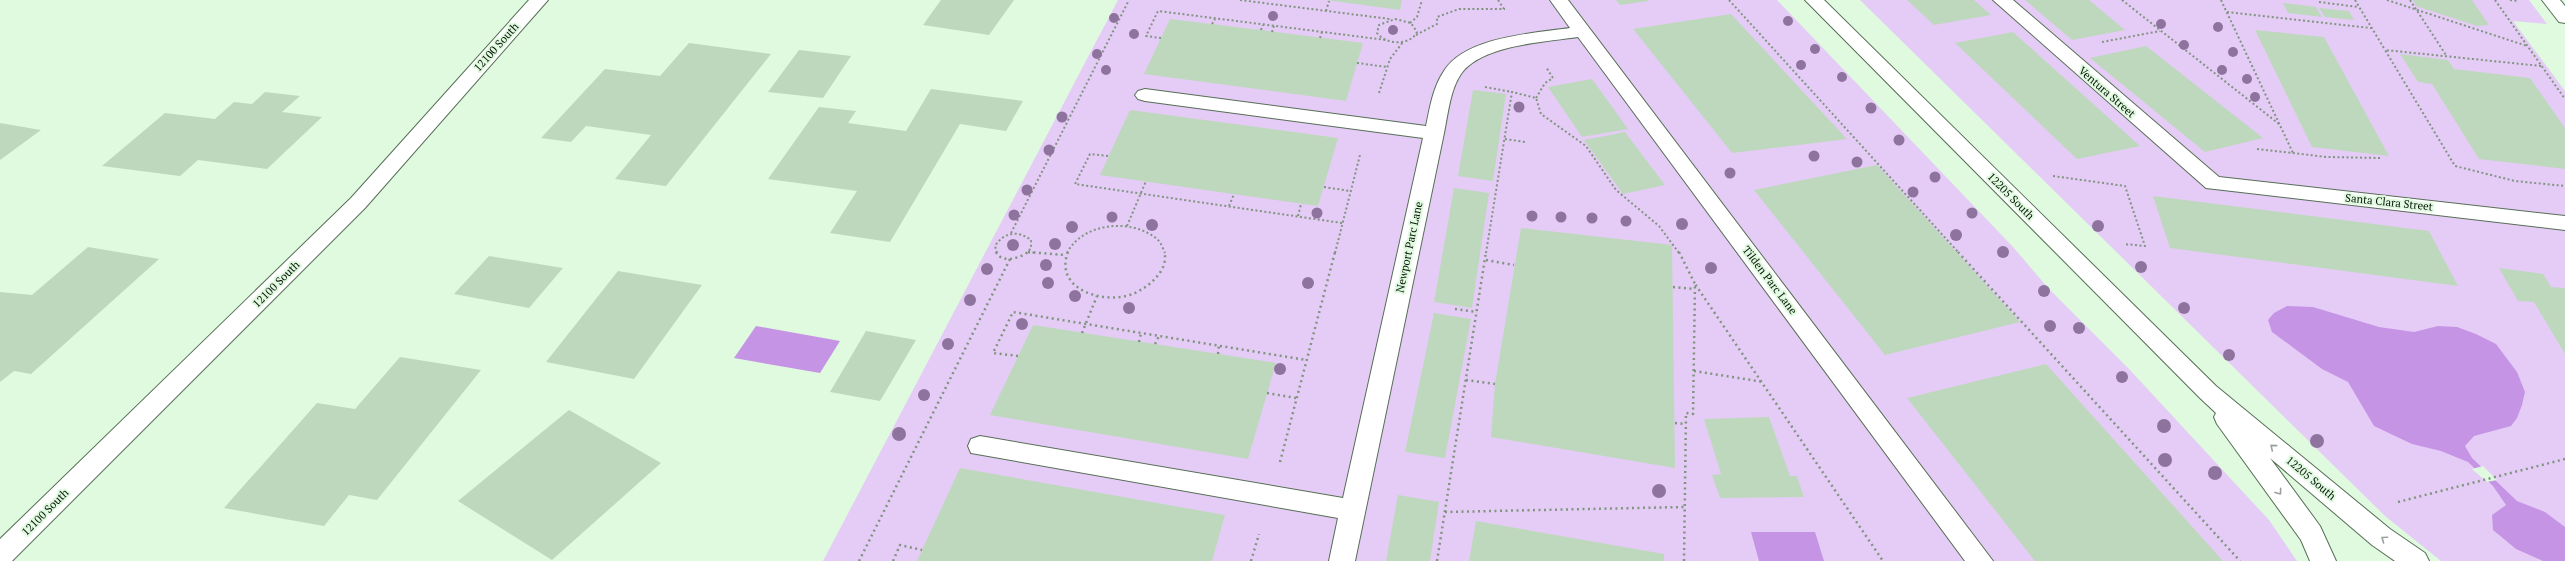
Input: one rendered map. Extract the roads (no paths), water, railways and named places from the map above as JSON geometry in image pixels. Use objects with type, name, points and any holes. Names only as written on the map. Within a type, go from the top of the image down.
[{"type":"street","name":"12100 South","points":[[0,556],[358,203],[539,0]]},
{"type":"street","name":"Tilden Parc Lane","points":[[1559,0],[1980,561]]},
{"type":"street","name":"12205 South","points":[[1814,0],[2208,392],[2381,537],[2416,561]]},
{"type":"street","name":"Ventura Street","points":[[2002,0],[2213,183]]},
{"type":"street","points":[[2551,0],[2565,18]]},
{"type":"street","name":"Newport Parc Lane","points":[[1342,561],[1434,133],[1448,82],[1453,70],[1463,61],[1492,48],[1583,31]]},
{"type":"street","points":[[1145,95],[1434,133]]},
{"type":"street","name":"Santa Clara Street","points":[[2213,183],[2565,224]]},
{"type":"street","name":"12205 South","points":[[2208,392],[2311,534],[2323,561]]},
{"type":"street","points":[[980,446],[1353,510]]}]
